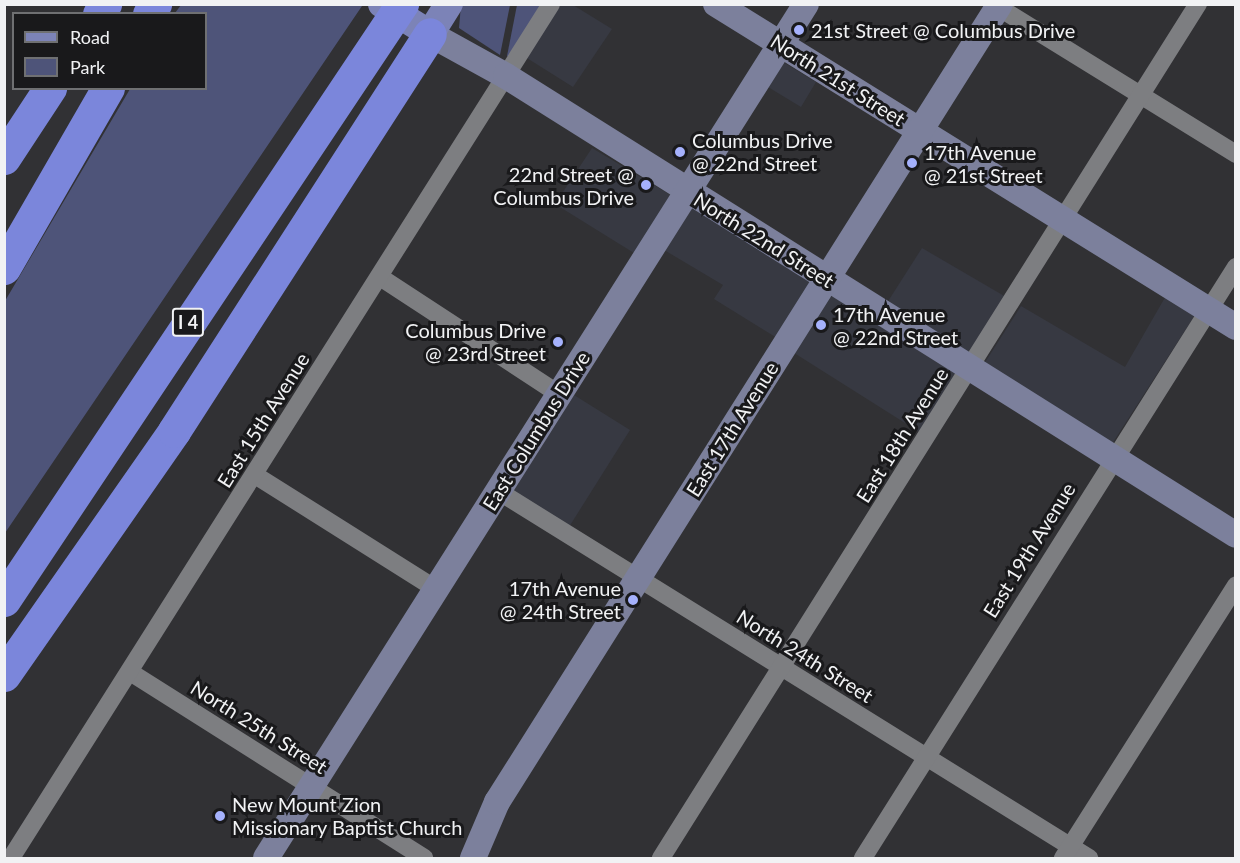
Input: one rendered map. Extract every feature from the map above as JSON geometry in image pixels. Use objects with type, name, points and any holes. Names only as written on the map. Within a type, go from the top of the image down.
[{"type":"highway","name":"I 4","points":[[4,600],[89,469],[402,4]]},
{"type":"highway","points":[[4,675],[174,431],[430,34]]},
{"type":"highway","points":[[4,158],[49,90]]},
{"type":"highway","points":[[4,221],[96,90]]},
{"type":"highway","points":[[4,268],[107,90]]},
{"type":"highway","points":[[4,560],[89,469]]},
{"type":"main road","name":"North 22nd Street","points":[[382,4],[430,34],[506,76],[1236,535]]},
{"type":"main road","points":[[430,34],[449,4]]},
{"type":"main road","name":"North 21st Street","points":[[716,4],[1236,327]]},
{"type":"main road","name":"East Columbus Drive","points":[[266,858],[806,4]]},
{"type":"main road","name":"East 17th Avenue","points":[[473,858],[497,801],[999,6]]},
{"type":"street","name":"East 15th Avenue","points":[[11,858],[551,4]]},
{"type":"street","name":"East 18th Avenue","points":[[661,858],[1143,96],[1198,4]]},
{"type":"street","points":[[999,6],[1236,154]]},
{"type":"street","name":"East 19th Avenue","points":[[863,858],[1236,267]]},
{"type":"street","points":[[380,277],[559,394]]},
{"type":"street","points":[[255,475],[436,589]]},
{"type":"street","name":"North 24th Street","points":[[498,491],[925,757],[1067,853],[1089,858]]},
{"type":"street","points":[[1067,853],[1236,585]]},
{"type":"street","name":"North 25th Street","points":[[130,672],[424,858]]},
{"type":"shaded area","points":[[554,5],[573,5],[612,29],[573,87],[522,55]]},
{"type":"shaded area","points":[[783,62],[816,82],[801,107],[768,87]]},
{"type":"shaded area","points":[[592,148],[818,283],[782,341],[714,299],[723,285],[644,238],[634,253],[555,204]]},
{"type":"shaded area","points":[[922,248],[1006,297],[967,358],[885,306]]},
{"type":"shaded area","points":[[1167,294],[1197,312],[1110,447],[982,367],[1021,306],[1125,367]]},
{"type":"shaded area","points":[[839,295],[963,371],[924,435],[791,351],[825,298]]},
{"type":"shaded area","points":[[574,395],[630,430],[569,527],[512,493]]},
{"type":"green space","points":[[181,5],[362,6],[5,533],[5,301],[129,90],[207,90],[207,12],[176,12]]},
{"type":"green space","points":[[461,5],[510,5],[500,55],[459,28]]},
{"type":"green space","points":[[517,5],[542,5],[510,57],[507,56]]},
{"type":"place","name":"21st Street @ Columbus Drive","points":[[799,30]]},
{"type":"place","name":"Columbus Drive @ 22nd Street","points":[[680,152]]},
{"type":"place","name":"17th Avenue @ 21st Street","points":[[912,163]]},
{"type":"place","name":"22nd Street @ Columbus Drive","points":[[646,185]]},
{"type":"place","name":"17th Avenue @ 22nd Street","points":[[821,325]]},
{"type":"place","name":"Columbus Drive @ 23rd Street","points":[[558,342]]},
{"type":"place","name":"17th Avenue @ 24th Street","points":[[633,600]]},
{"type":"place","name":"New Mount Zion Missionary Baptist Church","points":[[220,816]]}]
